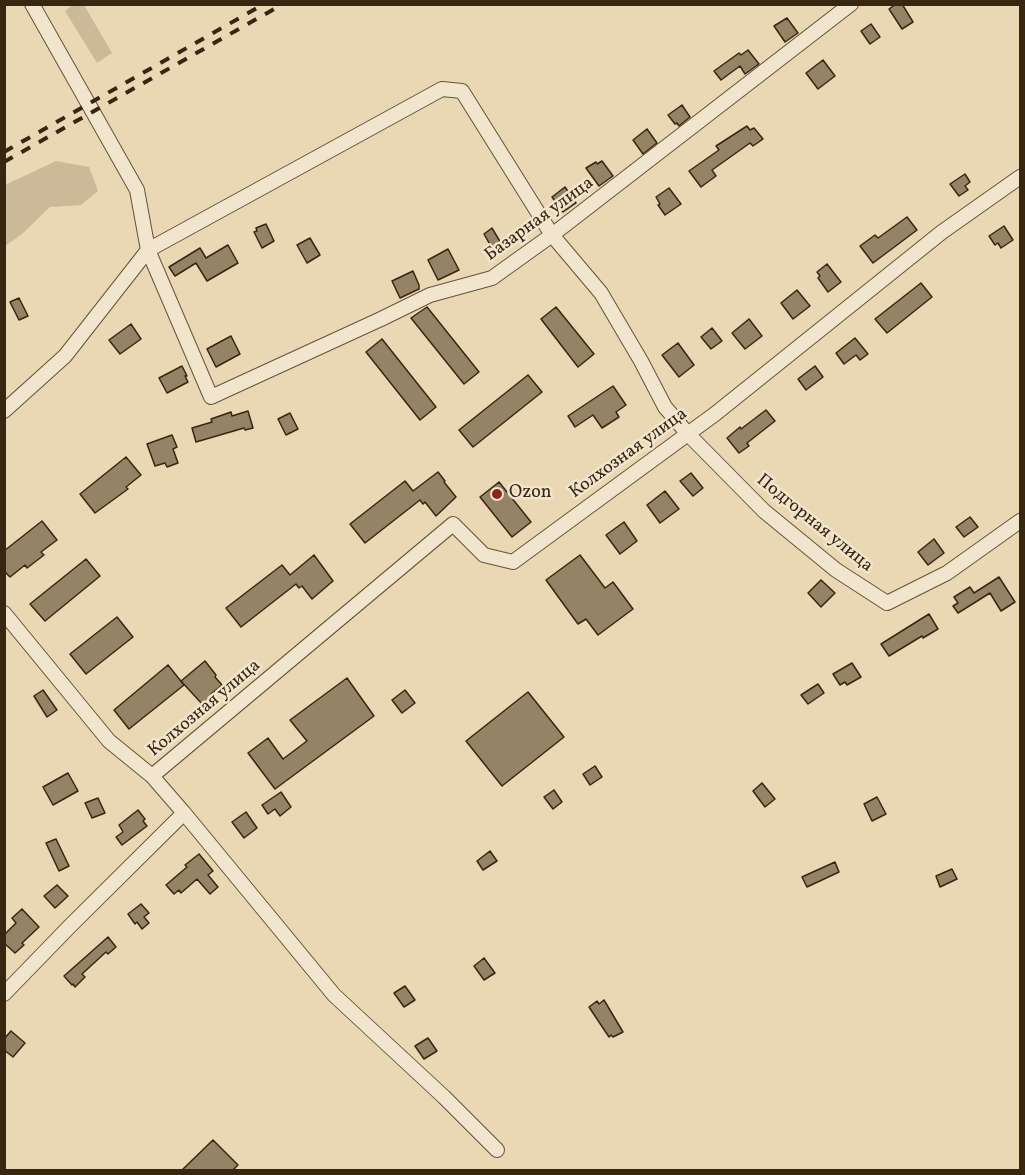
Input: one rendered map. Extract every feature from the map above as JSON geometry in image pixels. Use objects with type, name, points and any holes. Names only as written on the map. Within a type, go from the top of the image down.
[{"type":"street","points":[[32,4],[137,190],[148,250]]},
{"type":"street","name":"Базарная улица","points":[[148,250],[211,397],[430,294],[492,278],[552,235],[851,4]]},
{"type":"street","points":[[4,411],[65,356],[148,250],[442,89],[462,91],[552,235],[601,293],[641,361],[664,407],[687,434]]},
{"type":"street","name":"Колхозная улица","points":[[152,776],[453,524],[484,555],[513,562],[715,414],[942,232],[1020,177]]},
{"type":"street","name":"Подгорная улица","points":[[687,434],[764,511],[836,570],[888,603],[947,573],[1020,521]]},
{"type":"street","name":"Колхозная улица","points":[[4,613],[109,741],[152,776],[184,813],[333,995],[444,1096],[497,1150]]},
{"type":"street","points":[[4,994],[184,813]]},
{"type":"shaded area","points":[[74,4],[84,5],[112,53],[97,63],[65,11]]},
{"type":"shaded area","points":[[56,161],[89,167],[98,191],[81,205],[50,207],[22,234],[5,246],[5,185]]},
{"type":"building","points":[[896,4],[902,4],[913,22],[902,29],[889,9]]},
{"type":"building","points":[[787,18],[798,33],[785,42],[774,26]]},
{"type":"building","points":[[871,24],[880,37],[870,44],[861,31]]},
{"type":"building","points":[[748,50],[759,64],[745,74],[740,66],[721,80],[714,71],[739,53],[741,55]]},
{"type":"building","points":[[823,60],[835,76],[818,89],[806,73]]},
{"type":"building","points":[[682,105],[690,117],[679,126],[668,115]]},
{"type":"building","points":[[747,126],[750,130],[754,128],[763,139],[753,146],[750,143],[712,170],[716,176],[701,187],[689,171],[719,150],[716,146]]},
{"type":"building","points":[[647,129],[657,143],[643,154],[633,140]]},
{"type":"building","points":[[602,161],[613,176],[599,186],[586,168]]},
{"type":"building","points":[[965,174],[970,182],[965,186],[968,190],[959,196],[950,184]]},
{"type":"building","points":[[565,187],[576,203],[563,212],[552,197]]},
{"type":"building","points":[[669,188],[681,204],[665,215],[656,197]]},
{"type":"building","points":[[907,217],[917,230],[873,263],[860,246],[875,235],[878,238]]},
{"type":"building","points":[[266,224],[274,241],[262,248],[254,232],[257,231],[256,228]]},
{"type":"building","points":[[1004,226],[1013,240],[1001,248],[998,243],[995,245],[989,236]]},
{"type":"building","points":[[492,228],[502,245],[493,250],[484,234]]},
{"type":"building","points":[[310,238],[320,255],[307,263],[297,245]]},
{"type":"building","points":[[228,245],[238,263],[207,281],[196,263],[175,276],[169,267],[200,248],[206,258]]},
{"type":"building","points":[[448,249],[459,270],[438,280],[428,260]]},
{"type":"building","points":[[827,264],[841,282],[828,292],[818,278],[820,276],[817,272]]},
{"type":"building","points":[[413,271],[419,289],[400,298],[392,281]]},
{"type":"building","points":[[921,283],[932,297],[887,333],[875,319]]},
{"type":"building","points":[[797,290],[810,306],[793,319],[781,303]]},
{"type":"building","points":[[19,298],[28,316],[19,320],[10,302]]},
{"type":"building","points":[[427,307],[479,372],[464,384],[411,318]]},
{"type":"building","points":[[556,307],[594,354],[578,367],[541,319]]},
{"type":"building","points":[[749,319],[762,336],[745,349],[732,333]]},
{"type":"building","points":[[131,324],[141,339],[120,354],[109,340]]},
{"type":"building","points":[[712,328],[722,341],[711,349],[701,337]]},
{"type":"building","points":[[231,336],[240,354],[216,367],[207,349]]},
{"type":"building","points":[[855,338],[868,354],[860,360],[856,355],[844,364],[836,353]]},
{"type":"building","points":[[382,339],[436,407],[420,420],[366,352]]},
{"type":"building","points":[[678,343],[694,365],[679,377],[662,355]]},
{"type":"building","points":[[182,366],[188,382],[167,393],[159,378]]},
{"type":"building","points":[[815,366],[823,377],[806,390],[798,379]]},
{"type":"building","points":[[528,375],[542,392],[473,447],[459,430]]},
{"type":"building","points":[[613,386],[626,405],[616,412],[619,417],[602,428],[593,415],[575,427],[568,416]]},
{"type":"building","points":[[766,410],[775,421],[747,443],[749,446],[739,453],[727,438]]},
{"type":"building","points":[[248,411],[253,428],[245,430],[244,428],[196,442],[192,428],[212,422],[211,419],[231,412],[232,416]]},
{"type":"building","points":[[290,413],[298,429],[286,435],[278,419]]},
{"type":"building","points":[[172,435],[177,447],[173,449],[178,463],[167,467],[165,463],[155,466],[147,444]]},
{"type":"building","points":[[126,457],[141,475],[126,487],[128,489],[95,513],[80,494]]},
{"type":"building","points":[[438,472],[456,497],[436,516],[425,502],[423,504],[420,500],[365,543],[350,524],[405,481],[413,491]]},
{"type":"building","points":[[691,473],[703,488],[693,496],[680,481]]},
{"type":"building","points":[[499,482],[531,522],[512,537],[480,497]]},
{"type":"building","points":[[665,491],[679,509],[660,523],[647,505]]},
{"type":"building","points":[[970,517],[978,527],[964,537],[956,527]]},
{"type":"building","points":[[42,521],[57,540],[41,552],[44,555],[27,568],[25,565],[10,577],[4,571],[4,551]]},
{"type":"building","points":[[624,522],[637,541],[620,554],[606,535]]},
{"type":"building","points":[[934,539],[944,553],[928,565],[918,552]]},
{"type":"building","points":[[314,555],[333,581],[312,599],[302,586],[299,588],[296,584],[241,627],[226,608],[282,565],[290,575]]},
{"type":"building","points":[[580,555],[605,588],[613,582],[633,609],[598,635],[586,619],[578,624],[546,580]]},
{"type":"building","points":[[86,559],[100,576],[45,621],[30,604]]},
{"type":"building","points":[[999,577],[1015,602],[1001,611],[990,593],[958,613],[953,606],[958,603],[954,597],[970,587],[974,593]]},
{"type":"building","points":[[821,580],[835,593],[821,607],[808,593]]},
{"type":"building","points":[[929,614],[938,629],[889,656],[881,644]]},
{"type":"building","points":[[117,617],[133,637],[86,674],[70,654]]},
{"type":"building","points":[[205,661],[222,685],[203,705],[181,681]]},
{"type":"building","points":[[852,663],[861,677],[847,685],[845,682],[840,685],[833,674]]},
{"type":"building","points":[[168,665],[184,685],[129,729],[114,710]]},
{"type":"building","points":[[347,678],[374,716],[275,789],[248,753],[268,738],[283,759],[307,741],[290,720]]},
{"type":"building","points":[[818,684],[824,693],[808,704],[801,695]]},
{"type":"building","points":[[43,690],[57,710],[47,717],[34,696]]},
{"type":"building","points":[[405,690],[415,703],[402,713],[392,700]]},
{"type":"building","points":[[528,692],[564,737],[502,786],[466,741]]},
{"type":"building","points":[[595,766],[602,777],[590,785],[583,774]]},
{"type":"building","points":[[68,773],[78,791],[53,805],[43,787]]},
{"type":"building","points":[[762,783],[775,799],[765,807],[753,791]]},
{"type":"building","points":[[554,790],[562,802],[553,809],[544,797]]},
{"type":"building","points":[[281,792],[291,807],[280,816],[275,809],[268,814],[262,805]]},
{"type":"building","points":[[877,797],[886,814],[872,821],[864,804]]},
{"type":"building","points":[[98,798],[105,813],[92,818],[85,803]]},
{"type":"building","points":[[138,810],[147,826],[122,845],[116,837],[123,832],[119,825]]},
{"type":"building","points":[[246,812],[257,828],[244,838],[232,822]]},
{"type":"building","points":[[56,839],[69,866],[59,871],[46,843]]},
{"type":"building","points":[[490,851],[497,861],[483,870],[477,861]]},
{"type":"building","points":[[199,854],[213,871],[208,875],[218,887],[210,894],[197,879],[181,893],[179,890],[174,894],[166,885]]},
{"type":"building","points":[[835,862],[839,872],[807,887],[802,877]]},
{"type":"building","points":[[952,869],[957,879],[940,887],[936,876]]},
{"type":"building","points":[[57,885],[68,896],[55,908],[44,896]]},
{"type":"building","points":[[141,904],[149,913],[144,917],[149,923],[142,929],[128,914]]},
{"type":"building","points":[[22,909],[39,927],[15,953],[4,943],[4,935],[16,923],[12,918]]},
{"type":"building","points":[[108,937],[116,947],[108,954],[106,952],[82,974],[85,977],[75,987],[72,985],[64,976]]},
{"type":"building","points":[[484,958],[495,973],[484,980],[474,966]]},
{"type":"building","points":[[405,986],[415,1000],[404,1007],[394,993]]},
{"type":"building","points":[[604,1000],[623,1032],[613,1037],[611,1035],[609,1037],[589,1007],[597,1001],[599,1004]]},
{"type":"building","points":[[11,1031],[25,1043],[13,1057],[4,1050],[4,1039]]},
{"type":"building","points":[[428,1038],[437,1051],[424,1059],[415,1046]]},
{"type":"building","points":[[213,1140],[238,1165],[233,1170],[182,1170]]},
{"type":"railway","points":[[4,152],[264,4]]},
{"type":"railway","points":[[4,162],[283,4]]},
{"type":"place","name":"Ozon","points":[[497,494]]}]
